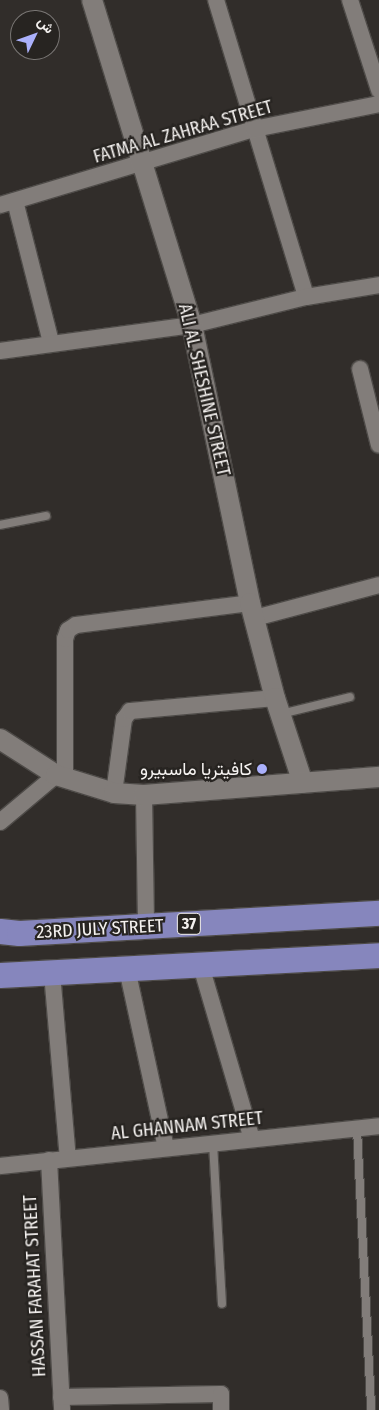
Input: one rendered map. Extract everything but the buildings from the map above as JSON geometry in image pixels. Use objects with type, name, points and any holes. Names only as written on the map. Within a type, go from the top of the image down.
[{"type":"main road","name":"23RD JULY STREET","points":[[0,931],[19,933],[376,914]]},
{"type":"main road","points":[[0,975],[201,966],[378,955],[376,914]]},
{"type":"street","name":"ALI AL SHESHINE STREET","points":[[92,0],[192,325],[252,610],[278,706],[303,783]]},
{"type":"street","points":[[216,0],[306,297]]},
{"type":"street","points":[[350,0],[379,90]]},
{"type":"street","name":"FATMA AL ZAHRAA STREET","points":[[8,203],[143,165],[254,129],[379,104]]},
{"type":"street","points":[[8,203],[51,342]]},
{"type":"street","points":[[0,351],[51,342],[192,325],[306,297],[379,285]]},
{"type":"street","points":[[360,369],[375,415],[379,444]]},
{"type":"street","points":[[60,776],[65,639],[68,630],[76,625],[252,610],[379,585]]},
{"type":"street","points":[[114,793],[124,720],[130,711],[278,706]]},
{"type":"street","points":[[0,739],[60,776],[114,793],[144,795],[379,777]]},
{"type":"street","points":[[0,822],[60,776]]},
{"type":"street","points":[[144,795],[146,926]]},
{"type":"street","points":[[201,966],[252,1139]]},
{"type":"street","points":[[127,969],[166,1148]]},
{"type":"street","points":[[52,973],[68,1158]]},
{"type":"street","name":"AL GHANNAM STREET","points":[[0,1166],[379,1126]]},
{"type":"street","name":"HASSAN FARAHAT STREET","points":[[49,1160],[61,1404]]},
{"type":"street","points":[[0,1398],[1,1410]]},
{"type":"street","points":[[61,1404],[221,1402]]},
{"type":"lane","points":[[0,525],[46,516]]},
{"type":"lane","points":[[278,706],[350,697]]},
{"type":"lane","points":[[357,1129],[371,1410]]},
{"type":"lane","points":[[213,1143],[222,1304]]},
{"type":"place","name":"كافيتريا ماسبيرو","points":[[262,769]]}]
